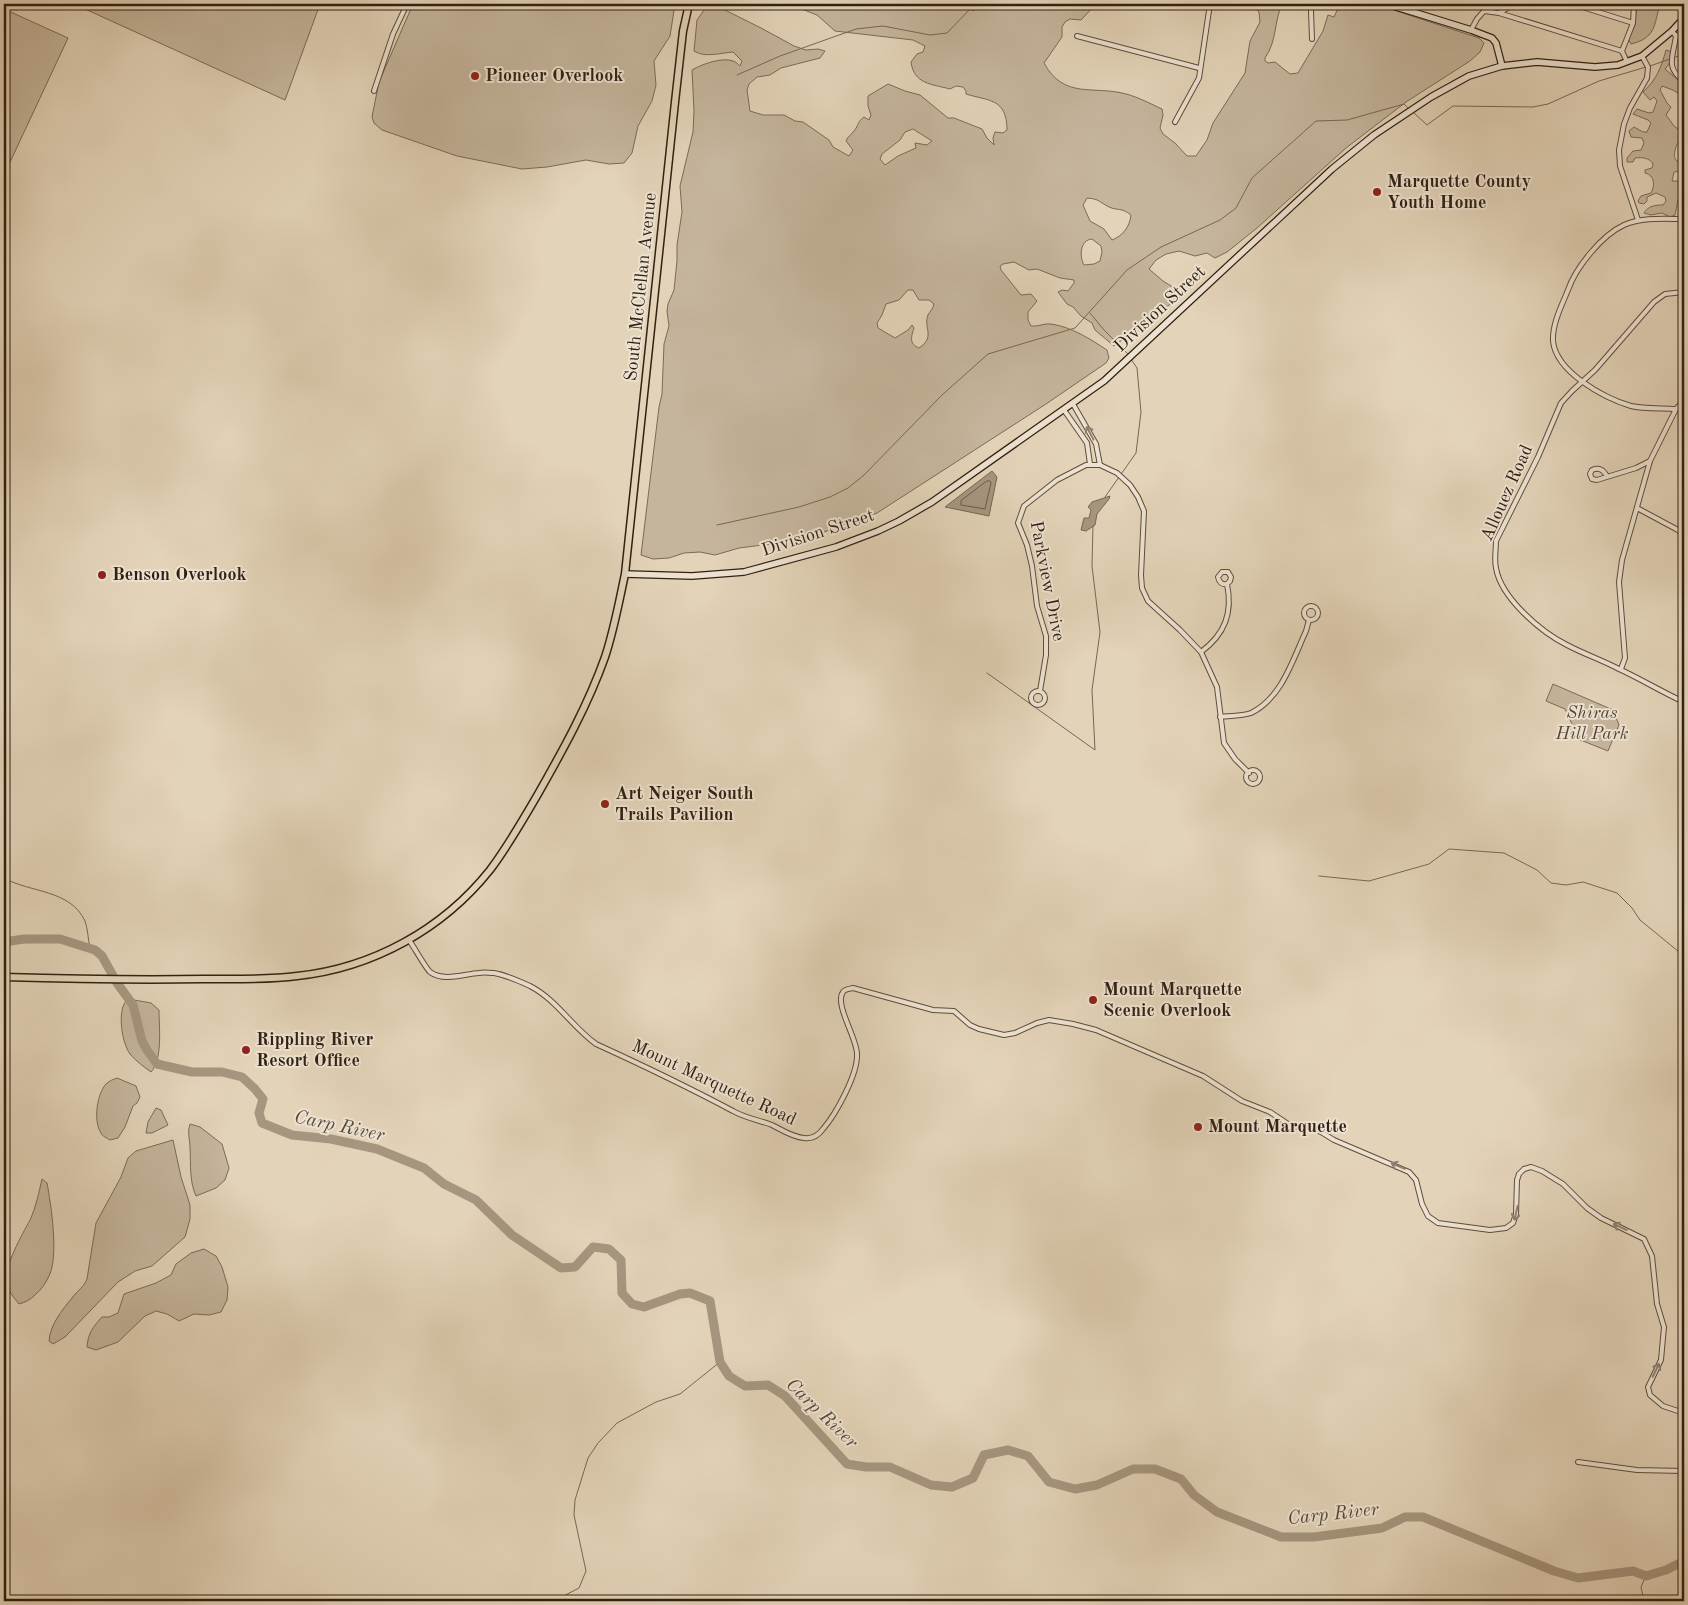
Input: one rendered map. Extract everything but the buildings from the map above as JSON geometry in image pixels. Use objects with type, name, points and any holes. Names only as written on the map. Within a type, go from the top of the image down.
[{"type":"main road","name":"South McClellan Avenue","points":[[4,977],[107,980],[271,978],[333,970],[384,952],[409,940],[438,920],[472,890],[504,851],[566,744],[594,685],[612,632],[625,574],[677,84],[683,31],[689,4]]},
{"type":"street","points":[[374,91],[393,34],[407,4]]},
{"type":"street","points":[[1175,122],[1199,78],[1210,4]]},
{"type":"street","points":[[1312,39],[1311,11],[1313,4]]},
{"type":"street","points":[[1386,4],[1492,38],[1496,43],[1502,66]]},
{"type":"street","points":[[1499,13],[1514,4]]},
{"type":"street","points":[[1573,4],[1633,23]]},
{"type":"street","points":[[1627,62],[1622,51],[1633,23],[1634,4]]},
{"type":"street","points":[[1471,30],[1484,11],[1499,13],[1622,51]]},
{"type":"street","name":"Division Street","points":[[625,574],[692,576],[744,572],[836,547],[899,521],[932,502],[1104,381],[1320,180],[1392,122],[1469,76],[1502,66],[1537,62],[1609,67],[1627,62],[1642,56],[1674,34],[1684,18]]},
{"type":"street","points":[[1684,33],[1674,34],[1671,66],[1673,72],[1684,81]]},
{"type":"street","points":[[1077,36],[1199,68]]},
{"type":"street","points":[[1638,220],[1620,166],[1619,150],[1624,124],[1630,108],[1647,78],[1648,67],[1642,56]]},
{"type":"street","points":[[1676,408],[1632,406],[1599,392],[1582,382],[1566,367],[1555,349],[1554,330],[1573,276],[1596,248],[1615,230],[1638,220],[1684,219]]},
{"type":"street","name":"Allouez Road","points":[[1684,292],[1665,294],[1654,302],[1596,370],[1561,403],[1538,457],[1496,541],[1496,570],[1504,588],[1517,607],[1566,645],[1621,669],[1684,702]]},
{"type":"street","points":[[1621,669],[1625,658],[1619,582],[1622,560],[1650,461],[1676,408],[1684,400]]},
{"type":"street","points":[[1073,404],[1096,444],[1100,464],[1117,473],[1130,485],[1144,511],[1142,588],[1148,601],[1201,652],[1217,686],[1224,743],[1248,773]]},
{"type":"street","points":[[1064,410],[1083,436],[1090,455],[1090,464]]},
{"type":"street","points":[[1607,476],[1636,468],[1650,461]]},
{"type":"street","name":"Parkview Drive","points":[[1040,691],[1046,655],[1046,636],[1037,606],[1032,566],[1027,545],[1018,523],[1024,506],[1057,480],[1090,464],[1100,464]]},
{"type":"street","points":[[1637,508],[1678,530],[1684,536]]},
{"type":"street","points":[[1201,652],[1214,642],[1228,616],[1230,598],[1227,584]]},
{"type":"street","points":[[1220,717],[1249,714],[1267,703],[1277,692],[1306,631],[1309,620]]},
{"type":"street","name":"Mount Marquette Road","points":[[409,940],[430,972],[441,976],[465,976],[478,972],[496,974],[506,976],[531,987],[545,995],[571,1019],[585,1036],[596,1044],[686,1086],[733,1111],[795,1136],[814,1137],[826,1126],[856,1069],[858,1052],[840,998],[844,990],[853,988],[933,1010],[954,1011],[970,1025],[1004,1036],[1049,1020],[1096,1030],[1203,1076],[1242,1100],[1270,1112],[1291,1126],[1312,1128],[1334,1140],[1409,1172],[1416,1180],[1422,1204],[1428,1216],[1438,1223],[1490,1230],[1506,1228],[1513,1223],[1516,1214],[1517,1180],[1519,1174],[1524,1169],[1531,1167],[1542,1171],[1564,1184],[1587,1208],[1602,1218],[1644,1239],[1652,1256],[1657,1304],[1664,1327],[1661,1360],[1648,1387],[1650,1395],[1663,1406],[1684,1412]]},
{"type":"street","points":[[1578,1462],[1637,1470],[1684,1471]]},
{"type":"green space","points":[[74,4],[320,4],[285,100]]},
{"type":"green space","points":[[413,4],[675,4],[670,36],[654,61],[656,85],[652,101],[638,126],[632,153],[624,163],[609,164],[586,160],[547,167],[522,169],[457,156],[382,130],[374,123],[372,117],[379,82]]},
{"type":"green space","points":[[713,4],[794,46],[806,50],[818,49],[825,51],[820,58],[781,68],[770,75],[757,77],[749,84],[747,90],[750,111],[763,115],[784,115],[795,121],[803,122],[829,140],[833,147],[849,156],[853,150],[846,141],[847,139],[864,117],[869,120],[871,115],[868,106],[868,96],[888,84],[920,95],[948,118],[954,118],[982,129],[994,145],[993,138],[995,132],[1003,133],[1007,130],[1004,112],[1000,106],[989,100],[966,94],[963,87],[956,86],[950,89],[924,82],[920,79],[916,75],[911,62],[917,54],[923,52],[925,46],[913,40],[835,31],[817,15],[789,4],[1096,4],[1081,20],[1070,19],[1065,22],[1062,27],[1062,37],[1044,63],[1052,75],[1070,87],[1126,94],[1162,109],[1163,115],[1160,128],[1163,134],[1187,156],[1196,156],[1207,140],[1213,123],[1245,73],[1250,41],[1260,22],[1259,12],[1252,5],[1248,4],[1282,4],[1272,45],[1265,61],[1268,63],[1275,62],[1290,74],[1298,73],[1323,31],[1328,15],[1334,17],[1340,4],[1375,4],[1479,38],[1484,43],[1480,52],[1470,61],[1406,102],[1346,148],[1257,228],[1227,252],[1215,258],[1207,253],[1195,256],[1179,251],[1166,254],[1156,260],[1149,269],[1163,281],[1184,294],[1114,346],[1095,330],[1092,323],[1067,304],[1058,292],[1062,290],[1068,291],[1074,280],[1060,278],[1037,269],[1029,270],[1014,262],[1000,266],[1001,270],[1021,295],[1031,294],[1037,301],[1028,312],[1028,320],[1031,326],[1051,324],[1073,331],[1107,350],[1109,358],[1106,363],[1046,404],[877,513],[813,536],[786,542],[739,548],[715,555],[700,552],[684,553],[669,558],[653,559],[641,555],[662,394],[664,344],[669,326],[667,311],[674,290],[677,245],[682,212],[680,186],[693,132],[692,70],[706,63],[728,60],[736,62],[740,66],[742,61],[733,52],[708,55],[694,51],[697,20],[707,6]],"holes":[[[913,129],[932,141],[927,145],[915,143],[916,148],[898,156],[885,165],[880,159],[882,154],[900,140],[905,132]],[[1087,198],[1097,200],[1109,207],[1122,210],[1131,215],[1129,223],[1123,233],[1112,240],[1104,229],[1090,221],[1083,205]],[[1092,239],[1101,246],[1102,252],[1100,261],[1084,265],[1081,257],[1082,249],[1088,240]],[[908,290],[913,290],[919,300],[929,300],[934,304],[927,320],[927,340],[919,348],[912,342],[914,328],[912,325],[908,330],[895,338],[878,328],[877,323],[886,304],[899,300]]]},
{"type":"green space","points":[[1637,4],[1660,4],[1653,30],[1645,38],[1631,44],[1628,39],[1634,27]]},
{"type":"green space","points":[[4,9],[68,38],[4,175]]},
{"type":"green space","points":[[1666,50],[1672,52],[1669,64],[1665,69],[1684,85],[1684,97],[1662,86],[1660,90],[1671,107],[1666,115],[1674,126],[1684,133],[1684,144],[1680,142],[1677,144],[1674,154],[1677,161],[1684,163],[1682,171],[1674,172],[1672,181],[1684,181],[1684,200],[1678,200],[1675,215],[1670,217],[1662,213],[1651,215],[1644,213],[1652,206],[1663,205],[1666,201],[1665,197],[1656,193],[1647,197],[1647,201],[1644,204],[1638,201],[1641,196],[1651,193],[1652,178],[1645,173],[1645,170],[1652,168],[1652,162],[1648,159],[1635,158],[1633,162],[1627,162],[1627,158],[1633,151],[1641,150],[1644,143],[1642,138],[1631,137],[1629,131],[1634,127],[1647,132],[1651,123],[1633,114],[1637,109],[1649,113],[1653,112],[1657,101],[1654,97],[1650,100],[1643,92],[1658,73]]},
{"type":"green space","name":"Shiras Hill Park","points":[[1553,684],[1613,710],[1619,725],[1608,751],[1568,735],[1572,724],[1565,709],[1546,701]]},
{"type":"green space","points":[[134,1000],[151,1003],[159,1010],[159,1051],[155,1066],[151,1072],[130,1054],[123,1035],[121,1020],[123,1006],[126,1001]]},
{"type":"green space","points":[[117,1078],[136,1086],[140,1097],[133,1106],[125,1127],[118,1138],[110,1140],[102,1135],[99,1128],[97,1108],[103,1088],[107,1083]]},
{"type":"green space","points":[[156,1108],[161,1110],[168,1125],[152,1133],[146,1133],[148,1122]]},
{"type":"green space","points":[[190,1124],[200,1127],[222,1144],[229,1168],[225,1180],[216,1188],[196,1196],[191,1172]]},
{"type":"green space","points":[[173,1140],[181,1177],[190,1205],[190,1219],[185,1237],[152,1266],[135,1271],[118,1282],[65,1337],[53,1344],[49,1341],[57,1318],[86,1282],[96,1223],[121,1177],[128,1158],[136,1151]]},
{"type":"green space","points":[[42,1179],[47,1183],[52,1217],[54,1244],[52,1267],[49,1276],[39,1291],[30,1300],[19,1304],[8,1287],[6,1277],[14,1251],[32,1215]]},
{"type":"green space","points":[[204,1249],[216,1256],[222,1267],[228,1287],[227,1300],[221,1312],[209,1315],[194,1314],[179,1321],[167,1314],[156,1311],[145,1316],[118,1342],[96,1350],[87,1347],[92,1330],[102,1317],[109,1317],[118,1313],[124,1294],[156,1283],[171,1275],[176,1264],[191,1253]]},
{"type":"water","points":[[992,471],[997,477],[989,516],[945,507]]},
{"type":"water","points":[[1110,496],[1097,514],[1095,525],[1086,531],[1081,530],[1084,518],[1089,518],[1091,510],[1088,507],[1092,502]]},
{"type":"waterway","points":[[737,75],[780,56],[856,29],[883,26],[930,35],[947,33],[971,8],[973,11],[976,4]]},
{"type":"waterway","points":[[1650,66],[1684,54]]},
{"type":"waterway","points":[[1413,112],[1427,125],[1453,106],[1533,107],[1548,104],[1599,81],[1646,67]]},
{"type":"waterway","points":[[717,525],[799,507],[830,497],[848,488],[864,475],[942,395],[988,354],[1075,328],[1127,270],[1161,247],[1220,220],[1236,208],[1252,178],[1316,121],[1347,120],[1404,104],[1408,108]]},
{"type":"waterway","points":[[1090,313],[1129,355]]},
{"type":"waterway","points":[[1105,497],[1136,453],[1141,412],[1137,368],[1131,359]]},
{"type":"waterway","points":[[987,673],[1095,750],[1092,690],[1100,632],[1092,566],[1093,526]]},
{"type":"waterway","points":[[1319,876],[1369,881],[1429,864],[1449,849],[1504,853],[1537,870],[1551,883],[1566,885],[1583,882],[1617,893],[1632,908],[1640,920],[1684,956]]},
{"type":"waterway","points":[[4,878],[14,883],[60,897],[70,903],[85,921],[90,948]]},
{"type":"waterway","name":"Carp River","points":[[4,942],[24,939],[60,939],[95,950],[102,956],[117,983],[133,1005],[142,1041],[157,1064],[192,1072],[222,1072],[242,1077],[263,1099],[259,1113],[262,1123],[292,1135],[331,1139],[377,1149],[424,1168],[444,1184],[476,1200],[512,1235],[561,1268],[575,1267],[593,1247],[609,1249],[621,1260],[622,1293],[632,1304],[644,1307],[680,1294],[690,1293],[710,1301],[720,1362],[729,1376],[745,1386],[768,1385],[785,1396],[847,1464],[866,1467],[890,1467],[931,1485],[952,1487],[973,1478],[984,1455],[1008,1450],[1028,1456],[1049,1482],[1075,1489],[1097,1485],[1133,1469],[1155,1469],[1181,1479],[1194,1495],[1217,1512],[1281,1537],[1314,1537],[1382,1528],[1405,1517],[1423,1517],[1554,1571],[1578,1578],[1633,1571],[1646,1576],[1666,1570],[1684,1561]]},
{"type":"waterway","points":[[554,1601],[579,1588],[586,1571],[574,1515],[575,1500],[588,1458],[598,1443],[617,1423],[656,1402],[680,1394],[720,1362]]},
{"type":"waterway","points":[[1644,1601],[1641,1587],[1646,1576]]},
{"type":"place","name":"Pioneer Overlook","points":[[475,76]]},
{"type":"place","name":"Marquette County Youth Home","points":[[1377,192]]},
{"type":"place","name":"Benson Overlook","points":[[102,575]]},
{"type":"place","name":"Art Neiger South Trails Pavilion","points":[[605,804]]},
{"type":"place","name":"Mount Marquette Scenic Overlook","points":[[1093,1000]]},
{"type":"place","name":"Rippling River Resort Office","points":[[246,1050]]},
{"type":"place","name":"Mount Marquette","points":[[1198,1127]]}]
